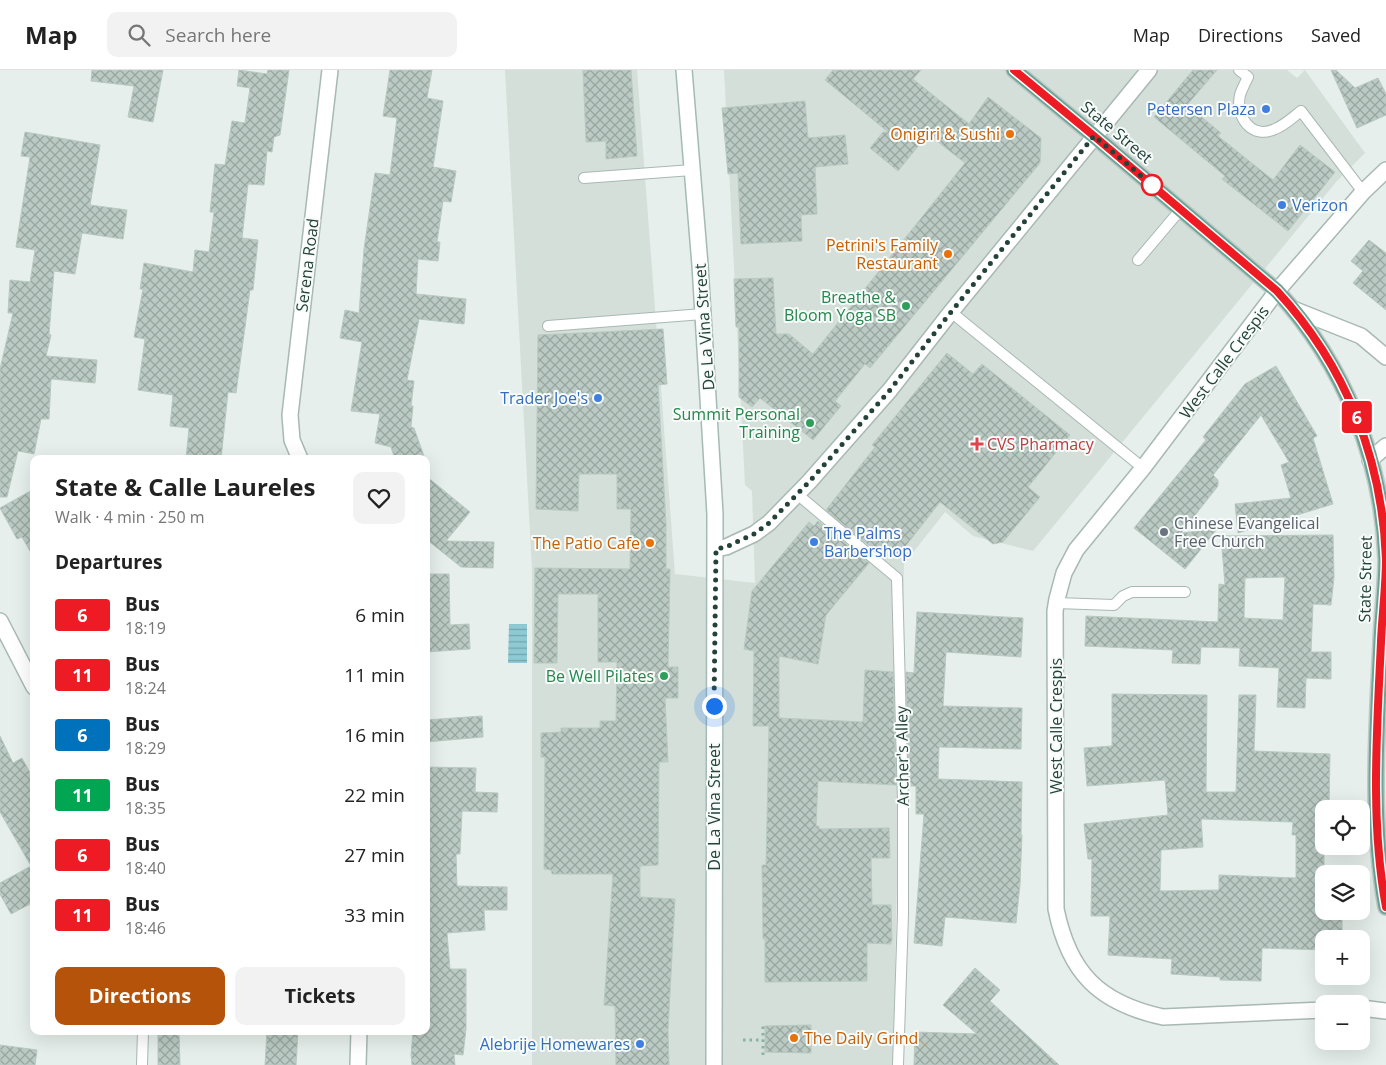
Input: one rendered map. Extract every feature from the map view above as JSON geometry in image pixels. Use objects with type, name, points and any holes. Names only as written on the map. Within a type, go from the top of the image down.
[{"type":"main road","name":"State Street","points":[[1014,70],[1277,291],[1310,332],[1336,373],[1363,432],[1384,520],[1386,560],[1381,642],[1381,792],[1378,838],[1386,907]]},
{"type":"street","name":"Serena Road","points":[[298,455],[292,440],[290,415],[330,70]]},
{"type":"street","name":"De La Vina Street","points":[[684,70],[716,514],[714,612],[714,1065]]},
{"type":"street","points":[[716,549],[726,547],[754,534],[769,523],[797,494],[890,390],[951,312],[1149,70]]},
{"type":"street","name":"West Calle Crespis","points":[[1315,1010],[1163,1017],[1138,1012],[1115,1001],[1095,986],[1078,968],[1066,946],[1056,909],[1056,603],[1064,574],[1076,550],[1143,468],[1277,291],[1363,192],[1386,170]]},
{"type":"street","points":[[1293,309],[1361,336],[1386,357]]},
{"type":"street","points":[[1370,460],[1386,446]]},
{"type":"street","points":[[0,621],[30,679]]},
{"type":"street","points":[[1370,1009],[1386,1011]]},
{"type":"street","points":[[358,1065],[359,1035]]},
{"type":"lane","points":[[1239,70],[1248,77],[1240,96],[1239,109],[1246,125],[1253,130],[1265,132],[1275,129],[1301,111],[1363,192]]},
{"type":"lane","points":[[584,178],[692,170]]},
{"type":"lane","points":[[1138,260],[1181,209]]},
{"type":"lane","points":[[951,312],[1143,468]]},
{"type":"lane","points":[[548,326],[703,314]]},
{"type":"lane","name":"Archer's Alley","points":[[797,494],[897,578],[903,802],[903,914],[898,1065]]},
{"type":"lane","points":[[1056,603],[1114,605],[1123,596],[1132,592],[1185,592]]},
{"type":"lane","points":[[142,1065],[143,1035]]},
{"type":"path","points":[[763,1023],[763,1055]]},
{"type":"path","points":[[743,1040],[763,1040]]},
{"type":"shaded area","points":[[505,70],[637,70],[675,574],[755,583],[752,491],[745,485],[724,70],[1287,70],[1297,78],[1305,70],[1365,153],[1337,181],[1033,551],[973,536],[945,512],[904,564],[893,1065],[532,1065],[532,570]]},
{"type":"water","points":[[509,624],[527,624],[527,663],[508,663]]},
{"type":"building","points":[[92,70],[163,70],[153,122],[128,117],[134,86],[91,81]]},
{"type":"building","points":[[239,70],[267,74],[268,70],[289,70],[280,135],[274,137],[272,152],[267,151],[264,185],[248,184],[242,238],[258,240],[253,290],[250,290],[236,393],[228,392],[221,455],[186,455],[189,428],[170,426],[173,395],[138,390],[145,339],[134,337],[143,289],[140,289],[144,263],[193,272],[195,250],[209,252],[214,212],[210,212],[215,164],[225,165],[232,121],[245,123],[250,88],[237,86]]},
{"type":"building","points":[[390,70],[432,70],[427,98],[443,101],[433,167],[456,171],[451,202],[443,201],[437,242],[440,242],[438,261],[418,259],[416,294],[466,299],[464,324],[419,319],[407,380],[414,381],[411,427],[414,428],[424,455],[394,455],[391,447],[375,443],[380,414],[351,411],[362,342],[340,338],[345,310],[359,313],[364,249],[375,173],[390,175],[397,118],[383,116]]},
{"type":"building","points":[[583,70],[631,70],[637,156],[606,159],[606,141],[586,142]]},
{"type":"building","points":[[833,70],[921,70],[913,79],[969,124],[988,97],[1041,138],[1040,163],[870,368],[865,364],[835,401],[841,406],[813,440],[760,398],[752,407],[739,397],[739,327],[736,327],[734,279],[773,278],[776,334],[789,334],[813,354],[965,163],[928,134],[898,171],[870,148],[883,132],[888,132],[825,80]]},
{"type":"building","points":[[1193,70],[1217,70],[1187,105],[1221,133],[1218,136],[1273,180],[1300,145],[1335,172],[1288,231],[1222,179],[1225,176],[1154,117]]},
{"type":"building","points":[[1331,70],[1336,70],[1355,88],[1378,78],[1386,94],[1386,115],[1357,128]]},
{"type":"building","points":[[805,101],[808,138],[845,135],[848,164],[815,167],[817,214],[801,215],[802,241],[741,244],[738,173],[728,174],[722,108]]},
{"type":"building","points":[[25,132],[100,145],[90,205],[127,210],[123,239],[82,233],[75,274],[54,271],[49,334],[51,335],[46,356],[97,360],[95,383],[51,379],[49,419],[41,419],[34,454],[18,451],[7,497],[0,497],[0,369],[13,313],[8,313],[10,280],[30,282],[35,250],[16,247],[30,157],[21,156]]},
{"type":"building","points":[[1369,240],[1386,253],[1386,310],[1353,283],[1363,271],[1351,261]]},
{"type":"building","points":[[663,329],[667,384],[658,385],[666,523],[666,569],[670,569],[668,667],[678,667],[678,698],[665,698],[668,762],[659,762],[658,865],[640,866],[640,897],[675,899],[668,1031],[669,1065],[616,1065],[615,1006],[604,1005],[613,874],[552,874],[551,870],[544,869],[545,757],[541,757],[541,733],[561,732],[561,728],[600,728],[600,721],[616,721],[617,662],[598,662],[598,594],[558,594],[557,663],[534,663],[535,568],[630,569],[631,509],[617,509],[617,474],[579,474],[578,511],[536,509],[538,335]]},
{"type":"building","points":[[947,353],[973,374],[982,364],[1070,435],[1028,487],[1040,497],[1003,542],[993,544],[940,502],[897,557],[883,546],[877,552],[826,510],[875,447],[872,445]]},
{"type":"building","points":[[1276,366],[1317,436],[1313,438],[1333,504],[1238,533],[1235,504],[1291,498],[1281,465],[1289,462],[1261,415],[1213,475],[1218,480],[1218,486],[1181,533],[1217,529],[1185,569],[1134,528],[1206,440],[1203,437],[1245,384]]},
{"type":"building","points":[[430,479],[470,512],[446,541],[494,542],[493,568],[461,567],[430,542]]},
{"type":"building","points":[[30,491],[30,551],[22,537],[17,539],[0,508]]},
{"type":"building","points":[[818,521],[869,563],[826,615],[818,664],[779,656],[779,718],[863,722],[865,670],[893,672],[896,785],[818,781],[816,826],[819,826],[819,829],[889,828],[890,858],[871,858],[872,905],[891,905],[892,941],[891,944],[867,943],[867,981],[765,982],[762,865],[766,865],[769,726],[753,726],[754,651],[744,649],[752,591],[809,522],[814,526]]},
{"type":"building","points":[[1333,535],[1334,577],[1331,605],[1313,604],[1311,652],[1331,652],[1331,679],[1306,678],[1305,708],[1277,707],[1279,668],[1239,666],[1240,648],[1201,647],[1200,664],[1172,663],[1173,650],[1085,646],[1086,616],[1218,622],[1219,584],[1225,585],[1221,536]],"holes":[[[1285,577],[1283,620],[1244,618],[1245,578]]]},
{"type":"building","points":[[430,574],[449,574],[450,625],[469,624],[470,649],[430,652]]},
{"type":"building","points":[[917,612],[1023,618],[1021,657],[946,652],[943,706],[1022,708],[1021,749],[939,747],[938,779],[1022,782],[1022,835],[1016,923],[945,917],[942,946],[914,943],[924,814],[916,814],[916,786],[909,786],[906,672],[914,673]]},
{"type":"building","points":[[1112,694],[1207,695],[1206,792],[1236,792],[1239,695],[1256,695],[1254,751],[1330,754],[1329,800],[1315,800],[1315,855],[1324,855],[1324,865],[1315,865],[1315,920],[1342,920],[1342,930],[1315,930],[1315,950],[1262,948],[1261,981],[1220,980],[1220,977],[1171,974],[1172,959],[1108,955],[1110,916],[1091,916],[1092,859],[1088,859],[1084,824],[1168,815],[1165,780],[1087,786],[1084,748],[1112,746]],"holes":[[[1201,819],[1293,822],[1292,835],[1296,835],[1296,878],[1219,875],[1219,890],[1160,891],[1161,850],[1203,847]]]},
{"type":"building","points":[[482,716],[483,737],[430,742],[430,720]]},
{"type":"building","points":[[0,736],[13,763],[22,758],[30,773],[30,864],[0,812]]},
{"type":"building","points":[[430,767],[476,768],[475,792],[498,793],[497,812],[462,811],[460,854],[456,854],[457,886],[507,887],[507,910],[484,910],[485,930],[447,933],[450,969],[466,969],[466,1029],[463,1055],[454,1054],[455,1065],[412,1065],[413,1035],[430,1035]]},
{"type":"building","points":[[30,867],[30,904],[11,914],[0,894],[0,883]]},
{"type":"building","points":[[975,968],[1000,990],[990,1001],[1059,1065],[914,1065],[915,1032],[977,1034],[943,1005]]},
{"type":"building","points":[[811,1025],[811,1053],[765,1052],[765,1026]]},
{"type":"building","points":[[158,1035],[179,1035],[180,1065],[158,1065]]},
{"type":"building","points":[[267,1035],[298,1035],[296,1065],[265,1065]]},
{"type":"building","points":[[0,1045],[37,1050],[35,1065],[0,1065]]},
{"type":"bus line","name":"6","points":[[1014,70],[1277,291],[1293,309],[1324,353],[1351,403],[1363,432],[1382,513],[1386,560],[1376,781],[1378,838],[1386,907]]},
{"type":"place","name":"Petersen Plaza","points":[[1266,109]]},
{"type":"place","name":"Onigiri & Sushi","points":[[1010,134]]},
{"type":"place","name":"Verizon","points":[[1282,205]]},
{"type":"place","name":"Petrini's Family Restaurant","points":[[948,254]]},
{"type":"place","name":"Breathe & Bloom Yoga SB","points":[[906,306]]},
{"type":"place","name":"Trader Joe's","points":[[598,398]]},
{"type":"place","name":"Summit Personal Training","points":[[810,423]]},
{"type":"place","name":"CVS Pharmacy","points":[[977,444]]},
{"type":"place","name":"Chinese Evangelical Free Church","points":[[1164,532]]},
{"type":"place","name":"The Palms Barbershop","points":[[814,542]]},
{"type":"place","name":"The Patio Cafe","points":[[650,543]]},
{"type":"place","name":"Be Well Pilates","points":[[664,676]]},
{"type":"place","name":"The Daily Grind","points":[[794,1038]]},
{"type":"place","name":"Alebrije Homewares","points":[[640,1044]]},
{"type":"route","points":[[714,706],[716,549],[726,547],[754,534],[769,523],[809,482],[890,390],[1094,136],[1152,185]]}]
